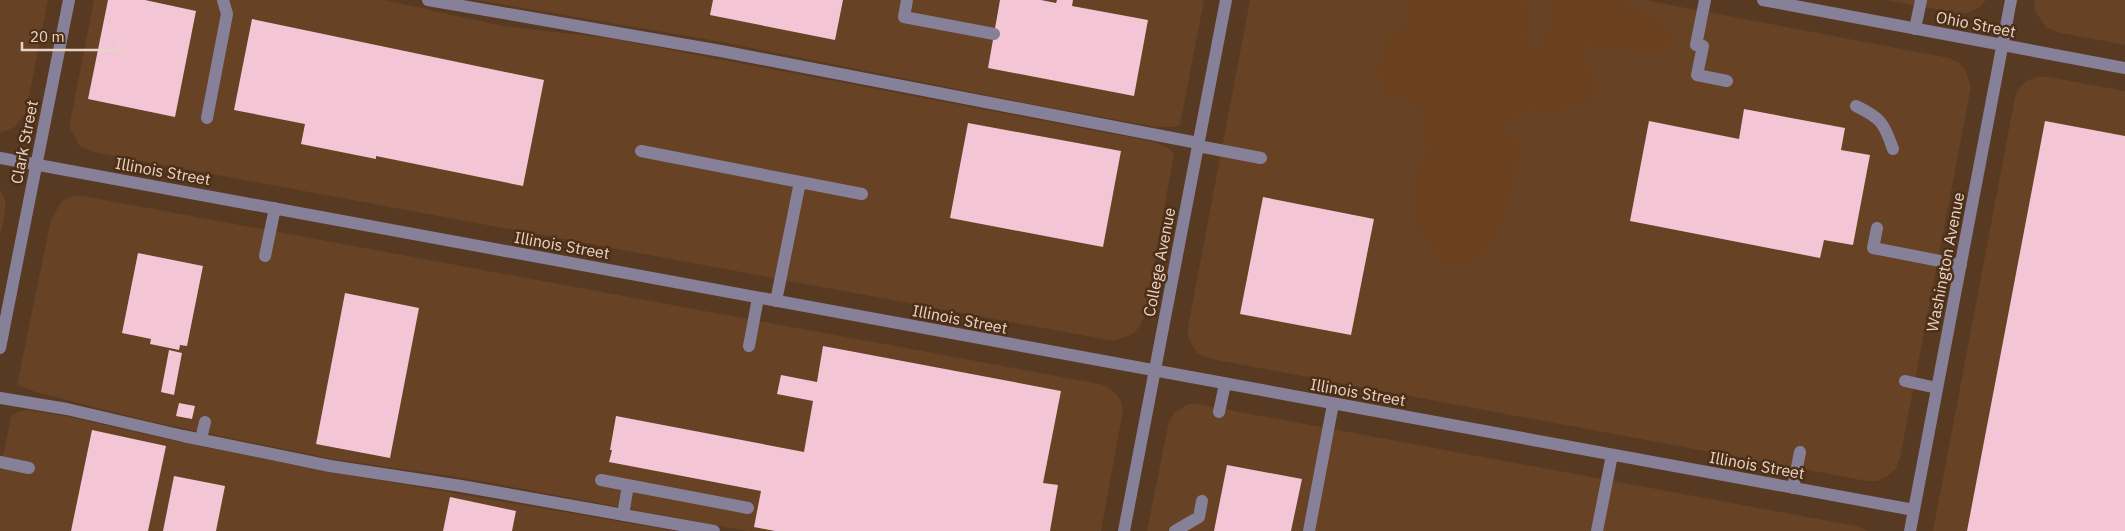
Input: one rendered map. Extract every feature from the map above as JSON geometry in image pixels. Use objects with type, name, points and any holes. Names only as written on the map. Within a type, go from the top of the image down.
[{"type":"street","name":"Clark Street","points":[[0,348],[69,0]]},
{"type":"street","points":[[207,118],[227,14],[223,0]]},
{"type":"street","points":[[907,0],[904,17],[994,34]]},
{"type":"street","name":"College Avenue","points":[[1124,531],[1226,0]]},
{"type":"street","points":[[1705,0],[1696,45],[1703,46],[1698,76],[1728,81]]},
{"type":"street","name":"Ohio Street","points":[[1763,0],[2125,68]]},
{"type":"street","points":[[1915,29],[1920,0]]},
{"type":"street","name":"Washington Avenue","points":[[1910,531],[2011,0]]},
{"type":"street","points":[[434,1],[721,51],[1261,158]]},
{"type":"street","points":[[1856,106],[1875,115],[1886,129],[1893,149]]},
{"type":"street","points":[[641,152],[862,194]]},
{"type":"street","name":"Illinois Street","points":[[0,158],[1154,372],[1914,510]]},
{"type":"street","points":[[776,301],[800,182]]},
{"type":"street","points":[[265,256],[275,208]]},
{"type":"street","points":[[1877,228],[1873,248],[1961,265]]},
{"type":"street","points":[[749,346],[758,298]]},
{"type":"street","points":[[1905,382],[1937,388]]},
{"type":"street","points":[[1219,412],[1224,384]]},
{"type":"street","points":[[0,398],[66,409],[330,466],[714,531]]},
{"type":"street","points":[[1309,531],[1333,404]]},
{"type":"street","points":[[201,439],[205,422]]},
{"type":"street","points":[[1793,488],[1800,452]]},
{"type":"street","points":[[1597,531],[1612,455]]},
{"type":"street","points":[[0,462],[29,468]]},
{"type":"street","points":[[602,480],[748,508]]},
{"type":"street","points":[[623,515],[628,486]]},
{"type":"street","points":[[1176,531],[1199,517],[1202,501]]},
{"type":"shaded area","points":[[0,0],[48,0],[26,112],[15,127],[0,133]]},
{"type":"shaded area","points":[[94,0],[384,0],[503,26],[608,38],[1155,142],[1170,149],[1174,154],[1145,313],[1141,325],[1133,334],[1116,340],[1108,340],[93,152],[79,145],[70,128]]},
{"type":"shaded area","points":[[476,0],[1204,0],[1180,125],[1157,127],[1025,103],[722,42]]},
{"type":"shaded area","points":[[1250,0],[1644,0],[1949,58],[1958,62],[1965,69],[1971,87],[1900,458],[1896,468],[1888,476],[1877,481],[1866,481],[1211,359],[1197,353],[1188,338],[1188,327]]},
{"type":"shaded area","points":[[1403,0],[1522,0],[1531,14],[1525,37],[1527,50],[1537,49],[1544,39],[1552,20],[1551,8],[1553,0],[1619,1],[1669,26],[1674,40],[1656,54],[1583,45],[1582,56],[1599,87],[1595,98],[1585,104],[1552,112],[1531,109],[1510,117],[1503,127],[1508,136],[1518,140],[1521,151],[1498,237],[1478,260],[1455,269],[1444,267],[1437,259],[1434,247],[1418,230],[1411,190],[1413,179],[1429,151],[1419,107],[1386,93],[1377,71],[1381,49],[1386,40],[1404,25],[1408,15]]},
{"type":"shaded area","points":[[1886,0],[1986,0],[1980,7],[1971,12],[1961,14]]},
{"type":"shaded area","points":[[2034,0],[2125,0],[2125,45],[2056,32],[2046,27],[2035,11]]},
{"type":"shaded area","points":[[2038,77],[2049,77],[2125,91],[2125,531],[1933,531],[2015,97],[2020,87],[2028,80]]},
{"type":"shaded area","points":[[0,189],[5,200],[5,212],[0,237]]},
{"type":"shaded area","points":[[72,196],[83,196],[1100,384],[1116,394],[1121,401],[1123,410],[1101,531],[747,531],[464,478],[332,459],[149,421],[36,392],[17,385],[51,219],[62,201]]},
{"type":"shaded area","points":[[1188,404],[1197,404],[1856,526],[1868,531],[1147,531],[1169,421],[1174,413]]},
{"type":"shaded area","points":[[26,410],[66,416],[175,441],[330,472],[675,531],[0,531],[0,472],[11,416]]},
{"type":"building","points":[[108,0],[145,0],[196,11],[175,117],[88,99]]},
{"type":"building","points":[[713,0],[843,0],[835,40],[710,15]]},
{"type":"building","points":[[1000,0],[1041,0],[1056,3],[1057,0],[1073,0],[1072,6],[1148,20],[1134,96],[988,68]]},
{"type":"building","points":[[252,19],[544,80],[523,186],[376,156],[376,159],[301,144],[305,124],[234,110]]},
{"type":"building","points":[[1744,109],[1845,128],[1841,150],[1870,155],[1853,245],[1824,240],[1820,258],[1630,221],[1649,121],[1739,139]]},
{"type":"building","points":[[2045,121],[2125,136],[2125,531],[1967,531]]},
{"type":"building","points":[[968,123],[1121,151],[1103,247],[950,218]]},
{"type":"building","points":[[1263,197],[1374,219],[1351,335],[1240,314]]},
{"type":"building","points":[[138,253],[203,266],[187,346],[180,345],[179,350],[150,344],[151,339],[122,333]]},
{"type":"building","points":[[345,293],[419,308],[390,458],[316,444]]},
{"type":"building","points":[[823,346],[1061,391],[1043,483],[1058,485],[1050,531],[775,531],[754,527],[761,491],[609,462],[616,416],[804,452],[813,401],[777,394],[781,375],[817,382]]},
{"type":"building","points":[[169,350],[182,353],[174,395],[161,392]]},
{"type":"building","points":[[179,403],[195,406],[192,419],[176,416]]},
{"type":"building","points":[[92,430],[166,446],[148,531],[71,531]]},
{"type":"building","points":[[1227,465],[1302,479],[1291,531],[1214,531]]},
{"type":"building","points":[[174,476],[225,486],[216,531],[163,531]]},
{"type":"building","points":[[450,497],[516,511],[512,531],[443,531]]}]
